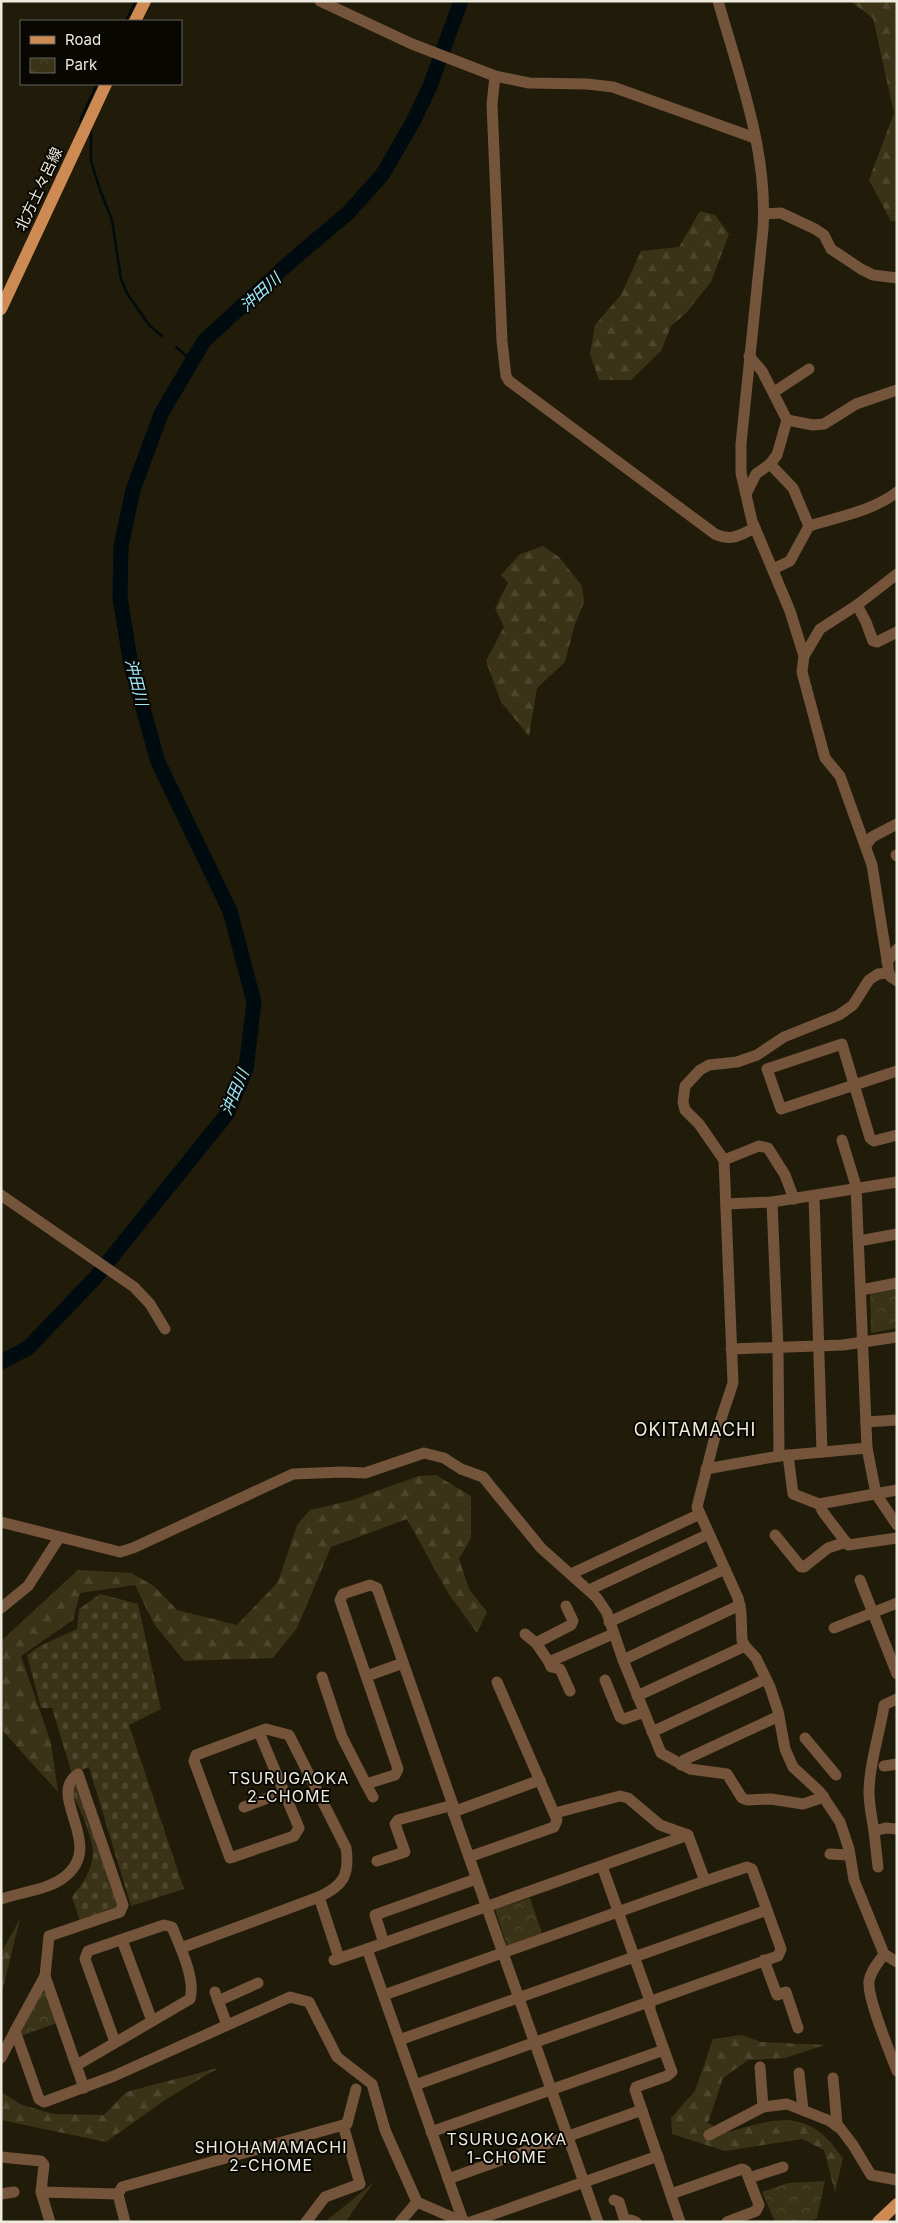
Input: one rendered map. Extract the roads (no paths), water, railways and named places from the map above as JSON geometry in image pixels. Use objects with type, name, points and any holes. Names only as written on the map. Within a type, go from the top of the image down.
[{"type":"main road","points":[[136,20],[145,1]]},
{"type":"main road","name":"北方土々呂線","points":[[1,308],[106,85]]},
{"type":"main road","points":[[878,2222],[897,2204]]},
{"type":"street","points":[[320,1],[416,46],[495,76],[529,83],[587,84],[613,87],[755,138]]},
{"type":"street","points":[[718,1],[760,154],[764,214],[741,444],[741,473],[755,528],[790,611],[804,656],[802,672],[824,758],[840,776],[867,844],[892,970]]},
{"type":"street","points":[[495,76],[492,104],[502,341],[506,376],[509,381],[715,534],[725,539],[733,538],[755,528]]},
{"type":"street","points":[[764,214],[781,213],[815,229],[824,235],[831,249],[861,269],[872,275],[897,278]]},
{"type":"street","points":[[746,494],[756,474],[770,464],[777,455],[787,420],[762,371],[749,356]]},
{"type":"street","points":[[774,392],[809,369]]},
{"type":"street","points":[[787,420],[813,425],[824,424],[856,404],[897,390]]},
{"type":"street","points":[[770,464],[793,488],[809,526]]},
{"type":"street","points":[[773,569],[790,561],[809,526],[873,506],[897,492]]},
{"type":"street","points":[[804,656],[820,630],[857,605],[897,574]]},
{"type":"street","points":[[857,605],[866,622],[872,641],[877,642],[897,632]]},
{"type":"street","points":[[867,844],[872,837],[897,824]]},
{"type":"street","points":[[892,970],[897,949]]},
{"type":"street","points":[[892,970],[878,974],[869,980],[853,1005],[839,1014],[784,1038],[757,1054],[737,1062],[708,1065],[700,1070],[685,1086],[683,1102],[685,1110],[699,1124],[724,1160],[733,1383],[706,1469],[697,1507],[740,1606],[741,1628],[745,1646],[756,1658],[766,1679],[779,1716],[784,1743],[794,1766],[824,1797],[840,1822],[854,1880],[884,1954],[897,1962]]},
{"type":"street","points":[[897,1071],[854,1085],[781,1109],[768,1069],[842,1044],[854,1085],[870,1138],[874,1142],[897,1135]]},
{"type":"street","points":[[842,1140],[856,1190],[867,1448],[876,1494],[897,1525]]},
{"type":"street","points":[[724,1160],[759,1146],[768,1148],[784,1175],[794,1199]]},
{"type":"street","points":[[726,1204],[772,1202],[814,1197],[897,1182]]},
{"type":"street","points":[[1,1195],[131,1285],[150,1304],[165,1329]]},
{"type":"street","points":[[814,1197],[822,1452]]},
{"type":"street","points":[[772,1202],[783,1456],[793,1494],[819,1504],[897,1490]]},
{"type":"street","points":[[859,1241],[897,1234]]},
{"type":"street","points":[[861,1290],[897,1283]]},
{"type":"street","points":[[731,1349],[863,1343],[897,1337]]},
{"type":"street","points":[[866,1422],[897,1420]]},
{"type":"street","points":[[706,1469],[783,1456],[867,1448]]},
{"type":"street","points":[[1,1522],[59,1538],[111,1550],[126,1551],[293,1474],[366,1473],[429,1453],[484,1477],[541,1548],[589,1590],[607,1613],[623,1660],[661,1753],[690,1769],[727,1774],[742,1798],[747,1800],[771,1799],[803,1804],[824,1797]]},
{"type":"street","points":[[819,1504],[848,1545],[897,1538]]},
{"type":"street","points":[[571,1574],[700,1514]]},
{"type":"street","points":[[589,1590],[708,1534]]},
{"type":"street","points":[[775,1535],[801,1567],[804,1567],[828,1548],[846,1542]]},
{"type":"street","points":[[1,1608],[28,1586],[59,1538]]},
{"type":"street","points":[[609,1622],[725,1569]]},
{"type":"street","points":[[860,1580],[897,1674]]},
{"type":"street","points":[[366,1784],[395,1775],[398,1769],[340,1600],[343,1594],[370,1585],[377,1588],[468,1857],[598,2222]]},
{"type":"street","points":[[834,1628],[897,1603]]},
{"type":"street","points":[[536,1643],[571,1625],[573,1621],[566,1606]]},
{"type":"street","points":[[623,1660],[740,1606]]},
{"type":"street","points":[[525,1634],[536,1643],[551,1667],[560,1669],[570,1691]]},
{"type":"street","points":[[549,1662],[613,1634]]},
{"type":"street","points":[[638,1696],[745,1646]]},
{"type":"street","points":[[367,1676],[403,1663]]},
{"type":"street","points":[[322,1677],[342,1737],[373,1797]]},
{"type":"street","points":[[652,1732],[766,1679]]},
{"type":"street","points":[[605,1680],[620,1717],[624,1719],[644,1712]]},
{"type":"street","points":[[468,1857],[554,1827],[557,1820],[497,1682]]},
{"type":"street","points":[[878,1867],[869,1793],[873,1757],[879,1736],[884,1704],[897,1699]]},
{"type":"street","points":[[680,1765],[684,1760],[779,1716]]},
{"type":"street","points":[[181,1948],[319,1897],[339,1886],[346,1874],[348,1861],[346,1848],[289,1735],[266,1729],[196,1755],[194,1761],[232,1863],[294,1836],[299,1828],[258,1732]]},
{"type":"street","points":[[784,1743],[808,1737],[836,1775]]},
{"type":"street","points":[[884,1766],[897,1764]]},
{"type":"street","points":[[1,1899],[23,1891],[48,1886],[64,1878],[71,1870],[78,1858],[81,1844],[71,1814],[67,1791],[71,1779],[78,1774],[123,1905],[120,1912],[49,1936],[45,1976],[1,2058]]},
{"type":"street","points":[[377,1861],[405,1852],[395,1824],[398,1820],[453,1808],[540,1780]]},
{"type":"street","points":[[244,1807],[284,1792]]},
{"type":"street","points":[[555,1813],[620,1796],[628,1798],[649,1818],[660,1825],[688,1836],[705,1882]]},
{"type":"street","points":[[874,1831],[886,1828],[897,1829]]},
{"type":"street","points":[[319,1897],[337,1959],[688,1836]]},
{"type":"street","points":[[830,1854],[849,1855]]},
{"type":"street","points":[[602,1866],[650,2001],[650,2010],[672,2072],[667,2076],[636,2087],[635,2090],[680,2222]]},
{"type":"street","points":[[384,1995],[747,1867],[752,1869],[781,1948],[778,1956],[415,2085]]},
{"type":"street","points":[[384,1942],[375,1915],[476,1879]]},
{"type":"street","points":[[399,2040],[767,1910]]},
{"type":"street","points":[[77,2065],[190,1999],[193,1991],[181,1948],[172,1927],[164,1925],[88,1952],[85,1959],[115,2042]]},
{"type":"street","points":[[122,1940],[152,2021]]},
{"type":"street","points":[[367,1949],[464,2222]]},
{"type":"street","points":[[884,1954],[873,1969],[869,1983],[871,1998],[897,2071]]},
{"type":"street","points":[[764,1960],[777,1995],[786,1992],[798,2028]]},
{"type":"street","points":[[45,1976],[84,2088]]},
{"type":"street","points":[[227,2025],[216,1996],[258,1983]]},
{"type":"street","points":[[15,2032],[39,2099],[44,2102],[84,2088],[290,1997],[309,2002],[337,2057],[372,2084],[385,2130],[416,2202],[464,2222]]},
{"type":"street","points":[[432,2132],[550,2088],[664,2050]]},
{"type":"street","points":[[760,2067],[763,2107]]},
{"type":"street","points":[[799,2073],[803,2110]]},
{"type":"street","points":[[833,2078],[838,2127]]},
{"type":"street","points":[[124,2222],[118,2194],[122,2187],[347,2124],[356,2089]]},
{"type":"street","points":[[710,2135],[763,2107],[787,2104],[830,2121],[838,2127],[853,2145],[871,2175],[897,2180]]},
{"type":"street","points":[[448,2179],[642,2110]]},
{"type":"street","points":[[306,2222],[325,2197],[360,2184],[343,2125]]},
{"type":"street","points":[[471,2222],[658,2156]]},
{"type":"street","points":[[1,2157],[41,2161],[44,2164],[41,2192],[50,2222]]},
{"type":"street","points":[[749,2178],[783,2166]]},
{"type":"street","points":[[671,2194],[742,2169],[746,2171],[759,2205],[756,2211],[727,2222]]},
{"type":"street","points":[[1,2194],[14,2192]]},
{"type":"street","points":[[41,2192],[118,2194]]},
{"type":"street","points":[[614,2200],[619,2202],[625,2221],[631,2220],[636,2222]]},
{"type":"street","points":[[400,2222],[416,2202]]},
{"type":"waterway","points":[[126,20],[136,1]]},
{"type":"waterway","name":"沖田川","points":[[1,1362],[28,1348],[95,1278],[227,1114],[246,1069],[254,1002],[230,911],[158,762],[131,665],[120,598],[121,546],[133,490],[161,414],[204,341],[290,262],[348,213],[382,175],[413,122],[430,86],[461,1]]},
{"type":"waterway","points":[[80,121],[97,85]]},
{"type":"waterway","points":[[91,129],[91,161],[112,220],[121,279],[128,295],[150,326],[162,336]]},
{"type":"waterway","points":[[176,347],[192,361]]},
{"type":"district","name":"OKITAMACHI","points":[[695,1430]]},
{"type":"district","name":"TSURUGAOKA 2-CHOME","points":[[289,1787]]},
{"type":"district","name":"TSURUGAOKA 1-CHOME","points":[[507,2148]]},
{"type":"district","name":"SHIOHAMAMACHI 2-CHOME","points":[[271,2156]]}]
